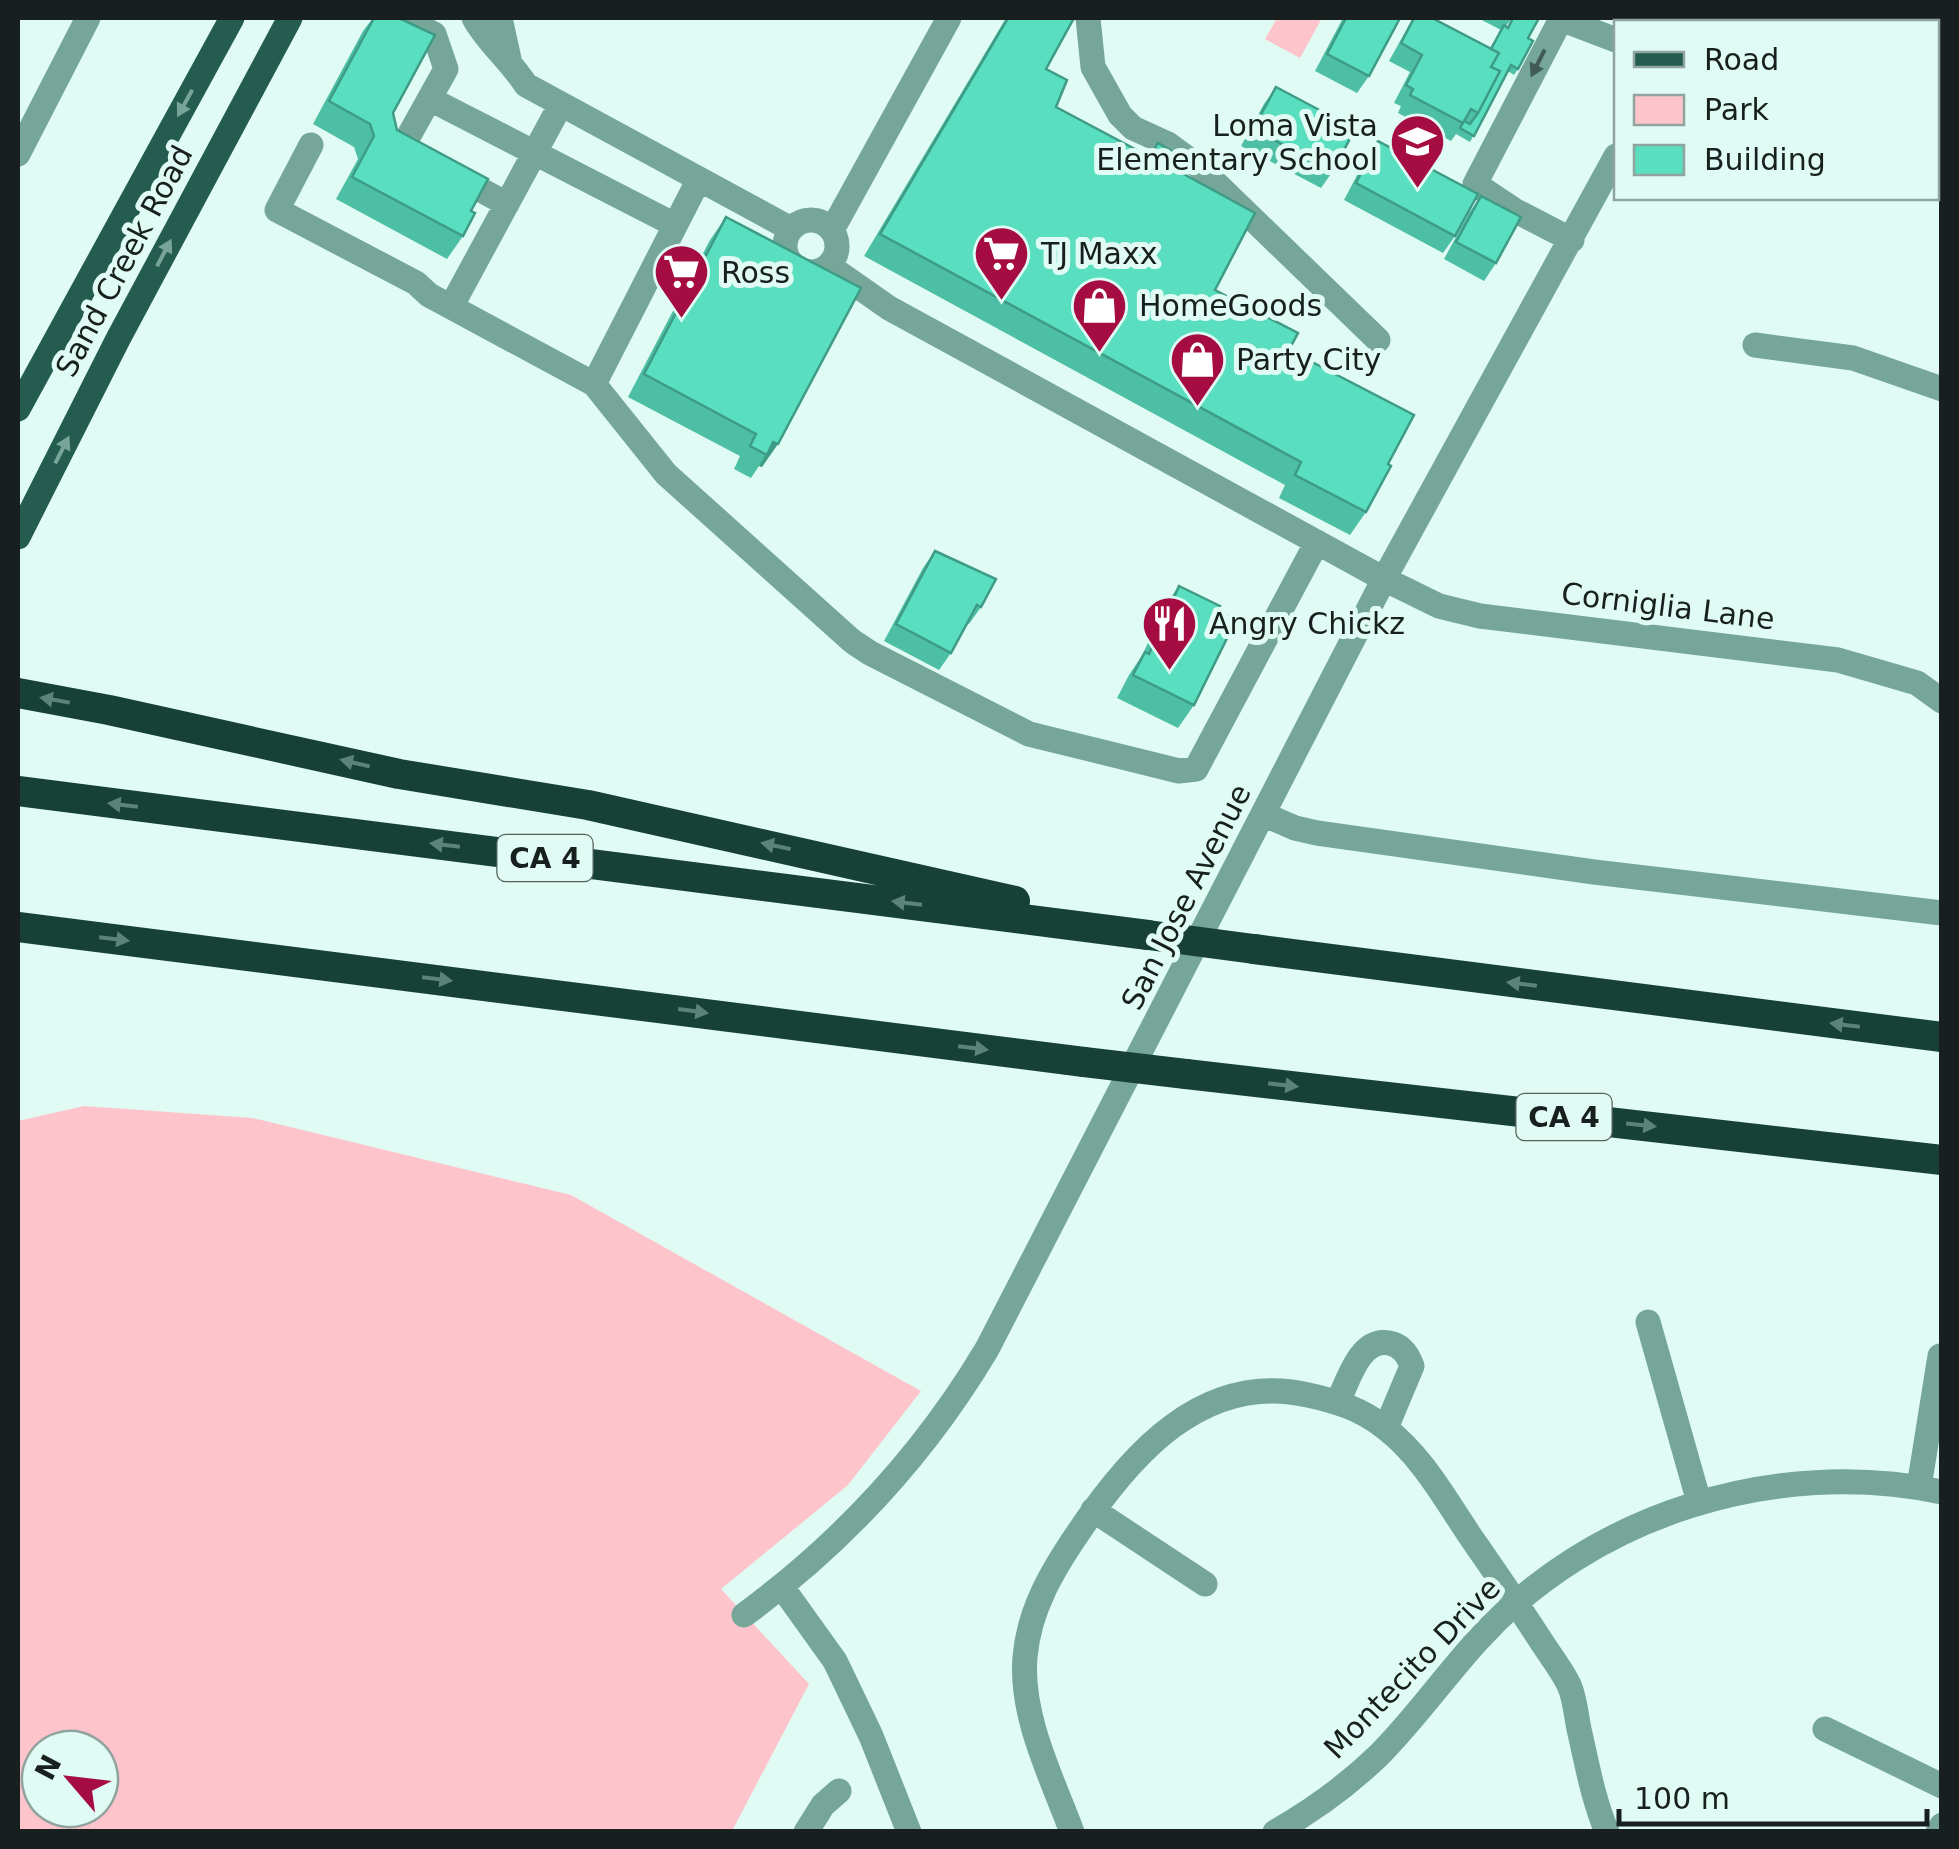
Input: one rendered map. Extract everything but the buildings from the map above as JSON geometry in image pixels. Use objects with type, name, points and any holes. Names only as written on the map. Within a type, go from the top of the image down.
[{"type":"highway","points":[[18,693],[399,774],[588,805],[850,862],[1027,904],[1073,924]]},
{"type":"highway","name":"CA 4","points":[[18,791],[1942,1037]]},
{"type":"highway","name":"CA 4","points":[[18,927],[1084,1062],[1942,1160]]},
{"type":"main road","name":"Sand Creek Road","points":[[18,409],[232,18]]},
{"type":"main road","name":"Sand Creek Road","points":[[18,537],[118,339],[290,18]]},
{"type":"street","points":[[18,154],[88,18]]},
{"type":"street","points":[[403,18],[434,34],[446,69],[402,148],[507,204]]},
{"type":"street","points":[[474,18],[526,84],[791,229]]},
{"type":"street","points":[[500,18],[509,58]]},
{"type":"street","points":[[832,230],[949,18]]},
{"type":"street","points":[[1088,18],[1093,67],[1120,115],[1134,128],[1168,144],[1198,166],[1378,340]]},
{"type":"street","points":[[1572,240],[1514,210],[1475,184],[1561,19],[1613,31]]},
{"type":"street","points":[[430,99],[676,225]]},
{"type":"street","points":[[451,306],[561,104]]},
{"type":"street","points":[[311,145],[278,210],[594,384],[666,474],[852,641],[1029,734],[1179,771],[1196,769],[1318,542]]},
{"type":"street","name":"San Jose Avenue","points":[[744,1615],[782,1587],[868,1506],[914,1454],[964,1388],[988,1348],[1384,580],[1614,160]]},
{"type":"street","points":[[594,384],[699,179]]},
{"type":"street","points":[[812,220],[832,230],[837,244],[829,266],[813,272],[796,268],[786,254],[791,229],[812,220]]},
{"type":"street","name":"Corniglia Lane","points":[[829,266],[889,308],[1384,580],[1440,606],[1480,616],[1838,660],[1917,683],[1942,701]]},
{"type":"street","points":[[1755,345],[1852,358],[1942,389]]},
{"type":"street","points":[[1265,815],[1317,833],[1594,872],[1942,913]]},
{"type":"street","points":[[1648,1322],[1699,1502]]},
{"type":"street","points":[[1338,1402],[1358,1359],[1372,1344],[1386,1342],[1399,1346],[1412,1366],[1386,1428]]},
{"type":"street","points":[[1930,1489],[1940,1356]]},
{"type":"street","points":[[1072,1832],[1038,1740],[1027,1696],[1024,1658],[1032,1618],[1051,1573],[1132,1460],[1162,1431],[1193,1411],[1255,1391],[1288,1390],[1338,1402],[1386,1428],[1421,1462],[1570,1686],[1596,1805],[1607,1832]]},
{"type":"street","name":"Montecito Drive","points":[[1287,1829],[1378,1756],[1480,1637],[1517,1604],[1606,1538],[1699,1502],[1804,1484],[1930,1489]]},
{"type":"street","points":[[1093,1510],[1205,1584]]},
{"type":"street","points":[[782,1587],[835,1661],[849,1688],[909,1832]]},
{"type":"street","points":[[1825,1729],[1942,1786]]},
{"type":"street","points":[[806,1832],[823,1805],[840,1791]]},
{"type":"green space","points":[[1277,18],[1322,18],[1300,58],[1265,39]]},
{"type":"green space","points":[[84,1106],[253,1118],[571,1195],[921,1391],[848,1485],[721,1589],[809,1684],[732,1831],[18,1831],[18,1121]]},
{"type":"place","name":"Loma Vista Elementary School","points":[[1417,191]]},
{"type":"place","name":"TJ Maxx","points":[[1002,302]]},
{"type":"place","name":"Ross","points":[[682,321]]},
{"type":"place","name":"HomeGoods","points":[[1100,354]]},
{"type":"place","name":"Party City","points":[[1197,408]]},
{"type":"place","name":"Angry Chickz","points":[[1170,672]]}]
